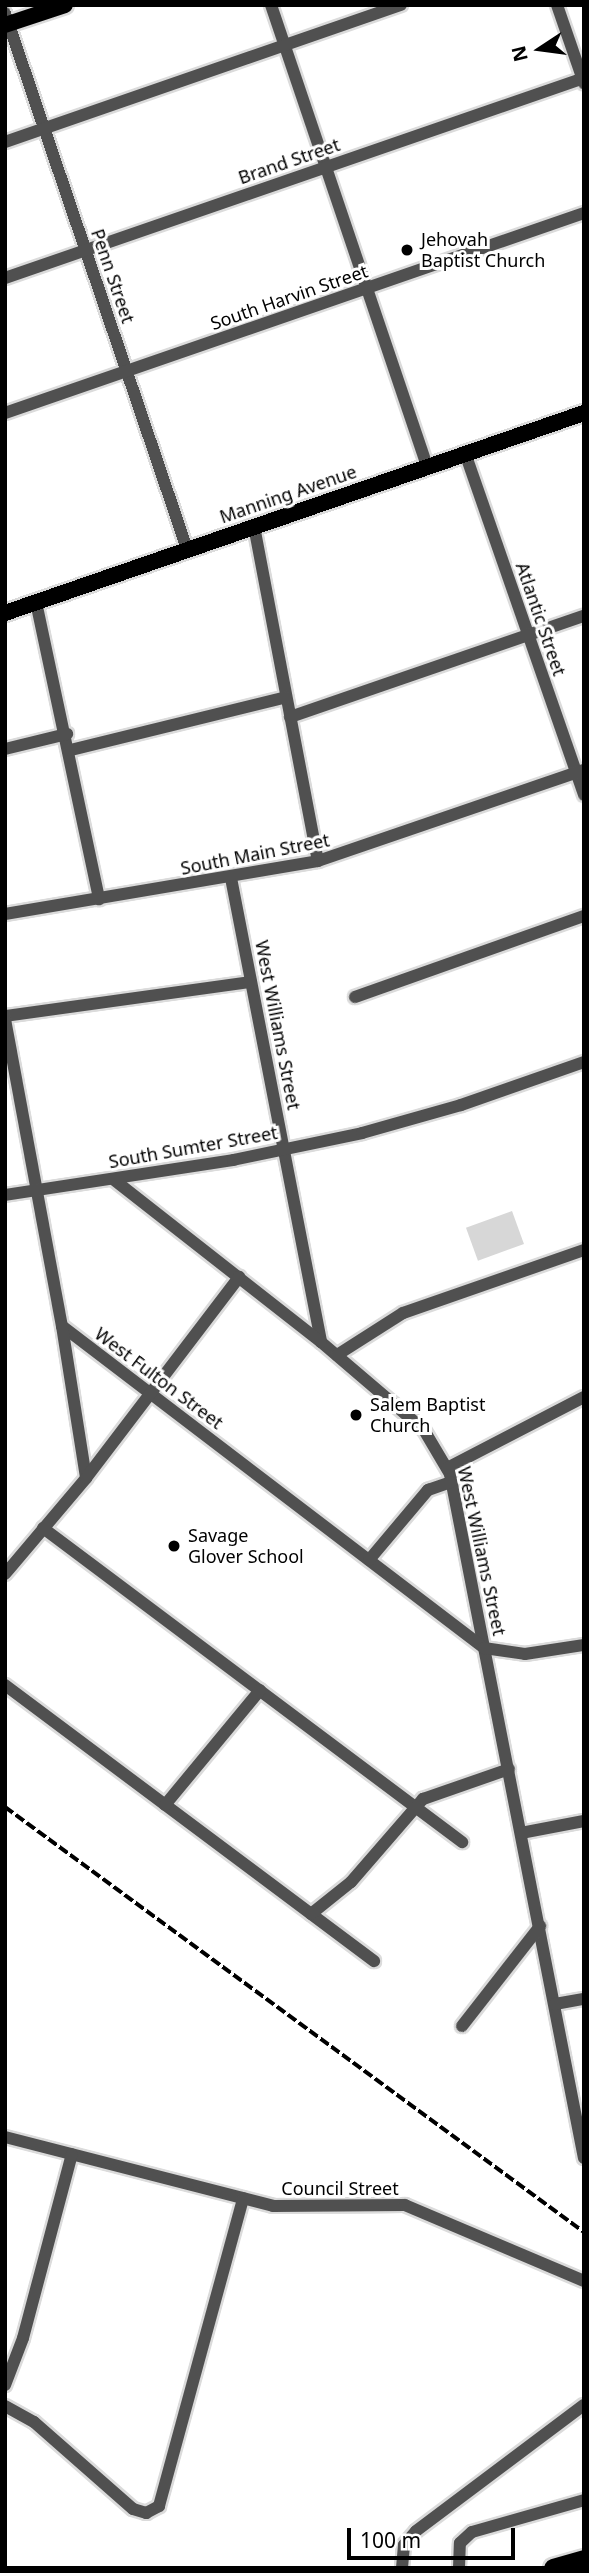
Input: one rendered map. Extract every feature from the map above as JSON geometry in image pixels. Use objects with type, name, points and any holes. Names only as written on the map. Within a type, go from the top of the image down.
[{"type":"highway","points":[[553,2568],[584,2559]]},
{"type":"main road","points":[[6,21],[65,5]]},
{"type":"main road","name":"Manning Avenue","points":[[5,613],[584,413]]},
{"type":"street","points":[[271,5],[427,466]]},
{"type":"street","points":[[5,142],[401,5]]},
{"type":"street","points":[[557,5],[583,80]]},
{"type":"street","name":"Penn Street","points":[[6,21],[187,550]]},
{"type":"street","name":"Brand Street","points":[[5,278],[583,80]]},
{"type":"street","name":"South Harvin Street","points":[[5,413],[584,213]]},
{"type":"street","name":"Atlantic Street","points":[[465,453],[528,635],[580,771],[584,795]]},
{"type":"street","points":[[254,526],[318,861]]},
{"type":"street","points":[[36,602],[71,750],[99,899]]},
{"type":"street","points":[[290,717],[584,616]]},
{"type":"street","points":[[71,750],[286,697]]},
{"type":"street","points":[[5,749],[67,734]]},
{"type":"street","name":"South Main Street","points":[[5,914],[231,878],[318,861],[580,771]]},
{"type":"street","name":"West Williams Street","points":[[231,878],[321,1342],[424,1430],[447,1468],[451,1482],[584,2158]]},
{"type":"street","points":[[355,997],[584,916]]},
{"type":"street","points":[[86,1478],[62,1326],[33,1191],[5,1017],[251,982]]},
{"type":"street","name":"South Sumter Street","points":[[5,1195],[284,1150],[399,1124],[584,1062]]},
{"type":"street","points":[[113,1179],[321,1342]]},
{"type":"street","points":[[337,1355],[403,1313],[584,1250]]},
{"type":"street","points":[[5,1574],[86,1478],[239,1277]]},
{"type":"street","name":"West Fulton Street","points":[[62,1326],[484,1648]]},
{"type":"street","points":[[447,1468],[584,1397]]},
{"type":"street","points":[[369,1560],[428,1490],[451,1482]]},
{"type":"street","points":[[43,1528],[462,1842]]},
{"type":"street","points":[[484,1648],[525,1654],[584,1645]]},
{"type":"street","points":[[5,1685],[374,1961]]},
{"type":"street","points":[[165,1805],[260,1690]]},
{"type":"street","points":[[311,1914],[351,1882],[414,1806],[509,1769]]},
{"type":"street","points":[[521,1833],[584,1821]]},
{"type":"street","points":[[462,2026],[540,1926]]},
{"type":"street","points":[[555,2004],[584,1999]]},
{"type":"street","name":"Council Street","points":[[5,2137],[285,2208],[405,2204],[584,2281]]},
{"type":"street","points":[[5,2385],[23,2339],[72,2154]]},
{"type":"street","points":[[5,2406],[34,2422],[133,2509],[146,2513],[159,2506],[218,2303],[243,2197]]},
{"type":"street","points":[[402,2568],[404,2545],[416,2531],[584,2405]]},
{"type":"street","points":[[459,2568],[460,2543],[472,2532],[584,2500]]},
{"type":"shaded area","points":[[512,1211],[524,1244],[478,1261],[466,1228]]},
{"type":"railway","points":[[5,1807],[584,2232]]},
{"type":"place","name":"Jehovah Baptist Church","points":[[407,250]]},
{"type":"place","name":"Salem Baptist Church","points":[[356,1415]]},
{"type":"place","name":"Savage Glover School","points":[[174,1546]]}]
